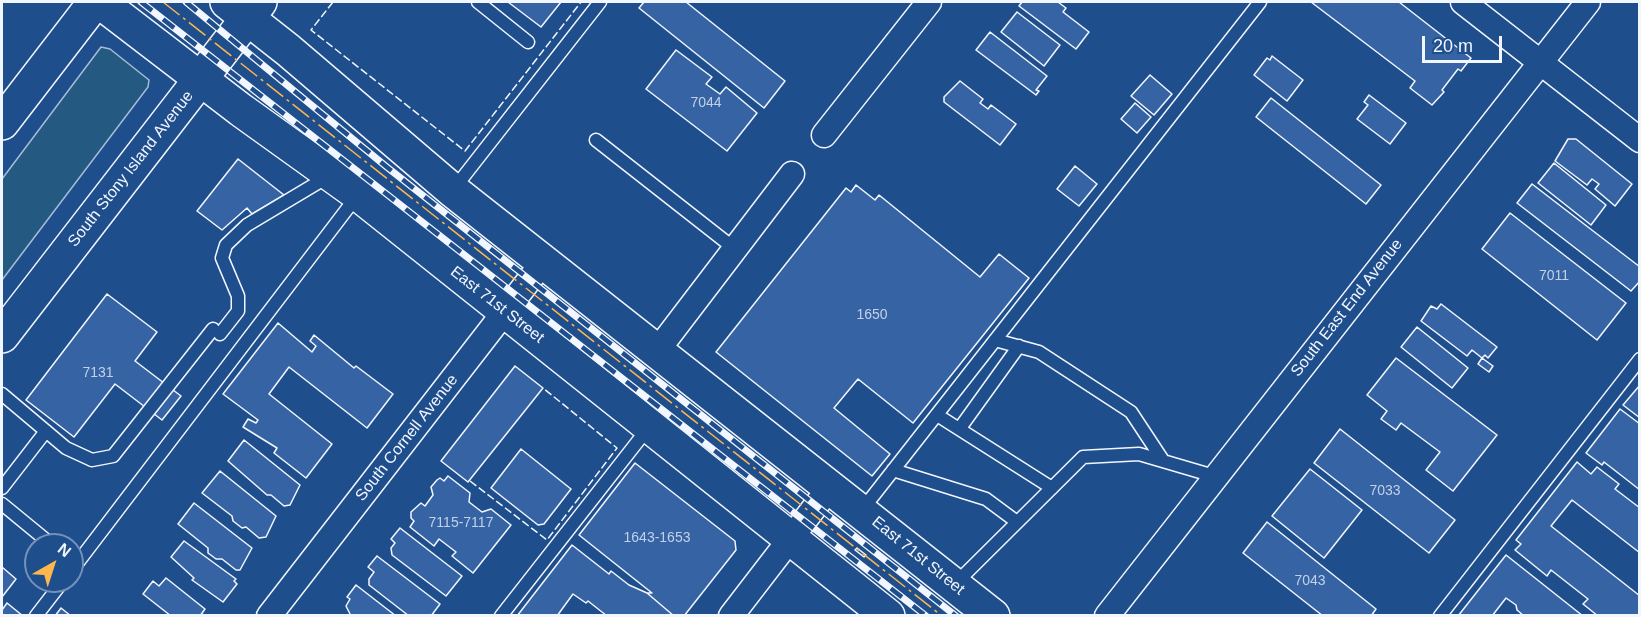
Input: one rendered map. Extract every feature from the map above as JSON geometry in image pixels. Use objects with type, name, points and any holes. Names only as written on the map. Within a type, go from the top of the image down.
[{"type":"main road","points":[[2,123],[95,2]]},
{"type":"main road","name":"East 71st Street","points":[[100,2],[358,194],[888,615]]},
{"type":"main road","name":"East 71st Street","points":[[245,7],[452,190],[993,615]]},
{"type":"main road","name":"South Stony Island Avenue","points":[[2,336],[201,78],[245,7]]},
{"type":"street","points":[[824,135],[929,2]]},
{"type":"street","points":[[1463,2],[1640,140]]},
{"type":"street","name":"South East End Avenue","points":[[1107,615],[1588,2]]},
{"type":"street","points":[[657,351],[792,174]]},
{"type":"street","name":"South Cornell Avenue","points":[[269,615],[544,261]]},
{"type":"street","points":[[731,615],[831,486]]},
{"type":"lane","points":[[478,2],[528,42]]},
{"type":"lane","points":[[452,190],[600,2]]},
{"type":"lane","points":[[862,511],[1260,2]]},
{"type":"lane","points":[[596,140],[735,249]]},
{"type":"lane","points":[[2,394],[66,448],[92,460],[112,456],[216,332],[238,311],[238,296],[222,258],[226,244],[247,225],[332,174]]},
{"type":"lane","points":[[84,551],[358,194]]},
{"type":"lane","points":[[995,340],[1039,352],[1131,411],[1161,459]]},
{"type":"lane","points":[[960,428],[1018,346]]},
{"type":"lane","points":[[1440,615],[1640,358]]},
{"type":"lane","points":[[937,415],[1052,488]]},
{"type":"lane","points":[[501,615],[649,426]]},
{"type":"lane","points":[[2,488],[46,431]]},
{"type":"lane","points":[[954,586],[1083,456],[1138,454],[1214,476]]},
{"type":"lane","points":[[894,470],[986,499],[1017,522]]},
{"type":"lane","points":[[2,504],[37,533]]},
{"type":"lane","points":[[36,615],[53,593]]},
{"type":"shaded area","points":[[101,47],[110,49],[149,80],[148,87],[2,280],[2,179]]},
{"type":"building","points":[[508,2],[561,2],[541,27]]},
{"type":"building","points":[[644,2],[686,2],[785,81],[764,108],[639,8]]},
{"type":"building","points":[[1022,2],[1058,2],[1066,8],[1063,12],[1089,32],[1076,49],[1019,6]]},
{"type":"building","points":[[1311,2],[1399,2],[1471,58],[1461,71],[1458,69],[1442,90],[1444,92],[1432,105],[1410,88],[1415,81]]},
{"type":"building","points":[[1017,12],[1060,45],[1044,66],[1001,32]]},
{"type":"building","points":[[990,32],[1047,76],[1036,90],[1039,91],[1036,95],[976,50]]},
{"type":"building","points":[[676,50],[712,77],[706,84],[720,94],[726,87],[757,113],[727,151],[646,89]]},
{"type":"building","points":[[1272,56],[1303,80],[1287,101],[1254,75],[1267,58],[1270,60]]},
{"type":"building","points":[[1150,75],[1172,94],[1154,115],[1131,96]]},
{"type":"building","points":[[960,81],[983,99],[980,103],[988,109],[991,105],[1016,124],[1000,145],[944,102],[944,97]]},
{"type":"building","points":[[1369,95],[1406,123],[1390,144],[1357,119],[1368,105],[1364,102]]},
{"type":"building","points":[[1271,98],[1381,185],[1366,204],[1256,117]]},
{"type":"building","points":[[1135,103],[1151,117],[1137,133],[1121,119]]},
{"type":"building","points":[[1568,139],[1576,139],[1632,184],[1615,206],[1595,189],[1599,184],[1592,179],[1587,185],[1555,161]]},
{"type":"building","points":[[238,159],[284,195],[252,214],[247,208],[222,230],[197,211]]},
{"type":"building","points":[[1554,163],[1606,205],[1591,225],[1538,183]]},
{"type":"building","points":[[1075,166],[1097,184],[1079,206],[1057,189]]},
{"type":"building","points":[[1532,184],[1640,267],[1640,281],[1631,291],[1517,203]]},
{"type":"building","points":[[856,185],[875,200],[879,195],[980,277],[999,254],[1029,278],[913,423],[858,379],[834,408],[890,454],[872,476],[716,352],[846,188],[851,192]]},
{"type":"building","points":[[1510,213],[1626,303],[1597,340],[1482,249]]},
{"type":"building","points":[[107,294],[157,332],[135,361],[181,396],[162,420],[115,384],[74,437],[26,400]]},
{"type":"building","points":[[1441,304],[1497,347],[1488,358],[1485,355],[1482,358],[1472,350],[1467,356],[1421,321],[1431,306],[1437,309]]},
{"type":"building","points":[[278,323],[312,352],[316,346],[310,341],[314,335],[354,368],[356,366],[393,394],[367,428],[289,367],[269,394],[332,444],[306,478],[274,453],[277,448],[243,427],[248,419],[256,423],[258,420],[223,394]]},
{"type":"building","points":[[1417,327],[1468,368],[1452,388],[1401,347]]},
{"type":"building","points":[[1396,358],[1497,435],[1453,491],[1426,470],[1440,452],[1401,423],[1396,430],[1381,419],[1387,411],[1367,395]]},
{"type":"building","points":[[1482,358],[1493,366],[1489,372],[1478,364]]},
{"type":"building","points":[[515,366],[543,388],[468,482],[441,461]]},
{"type":"building","points":[[1640,385],[1640,418],[1623,405]]},
{"type":"building","points":[[1620,409],[1640,424],[1640,490],[1604,462],[1602,465],[1586,453]]},
{"type":"building","points":[[1340,429],[1455,520],[1429,553],[1314,463]]},
{"type":"building","points":[[244,440],[300,485],[290,505],[284,506],[271,495],[267,495],[228,461]]},
{"type":"building","points":[[521,449],[571,489],[544,524],[538,525],[491,488]]},
{"type":"building","points":[[1577,462],[1591,474],[1597,467],[1619,484],[1615,489],[1640,508],[1640,553],[1572,500],[1551,526],[1640,596],[1640,616],[1598,616],[1583,604],[1588,599],[1551,570],[1547,576],[1515,550],[1521,544],[1516,540]]},
{"type":"building","points":[[635,463],[735,541],[736,550],[684,616],[674,616],[647,593],[652,593],[579,535]]},
{"type":"building","points":[[1310,469],[1362,510],[1324,558],[1272,516]]},
{"type":"building","points":[[220,471],[276,516],[266,537],[259,538],[246,527],[242,528],[233,521],[232,516],[202,493]]},
{"type":"building","points":[[448,476],[470,493],[469,502],[482,512],[491,509],[511,525],[473,573],[452,556],[456,552],[439,539],[434,546],[410,527],[414,521],[411,518],[411,512],[421,503],[425,506],[433,495],[431,487],[440,478],[444,481]]},
{"type":"building","points":[[194,503],[252,548],[240,570],[236,570],[222,559],[216,559],[208,553],[208,548],[178,524]]},
{"type":"building","points":[[1267,522],[1376,609],[1371,616],[1323,616],[1243,553]]},
{"type":"building","points":[[400,528],[462,576],[446,596],[392,555],[391,548],[395,543],[391,539]]},
{"type":"building","points":[[184,541],[236,579],[234,581],[237,584],[223,602],[192,580],[194,578],[171,557]]},
{"type":"building","points":[[572,545],[609,574],[611,571],[629,585],[647,593],[674,616],[607,616],[588,601],[586,603],[573,594],[557,616],[517,616]]},
{"type":"building","points":[[857,548],[866,555],[864,557],[855,550]]},
{"type":"building","points":[[1506,555],[1583,616],[1524,616],[1517,610],[1516,605],[1506,598],[1492,616],[1458,616]]},
{"type":"building","points":[[377,556],[440,604],[431,616],[409,616],[369,585],[369,579],[374,572],[368,567]]},
{"type":"building","points":[[2,567],[16,579],[2,597]]},
{"type":"building","points":[[166,578],[205,609],[200,616],[171,616],[143,594],[153,581],[159,586]]},
{"type":"building","points":[[356,585],[396,616],[351,616],[346,606],[350,599],[347,597]]},
{"type":"building","points":[[7,603],[23,616],[2,616],[2,610]]},
{"type":"building","points":[[61,608],[71,616],[55,616]]},
{"type":"railway","points":[[141,2],[926,616]]},
{"type":"railway","points":[[186,2],[388,168],[956,616]]},
{"type":"fence","points":[[333,2],[311,30],[465,151],[581,2]]},
{"type":"fence","points":[[470,481],[547,540],[617,448],[543,388]]},
{"type":"power","points":[[163,2],[942,616]]}]
